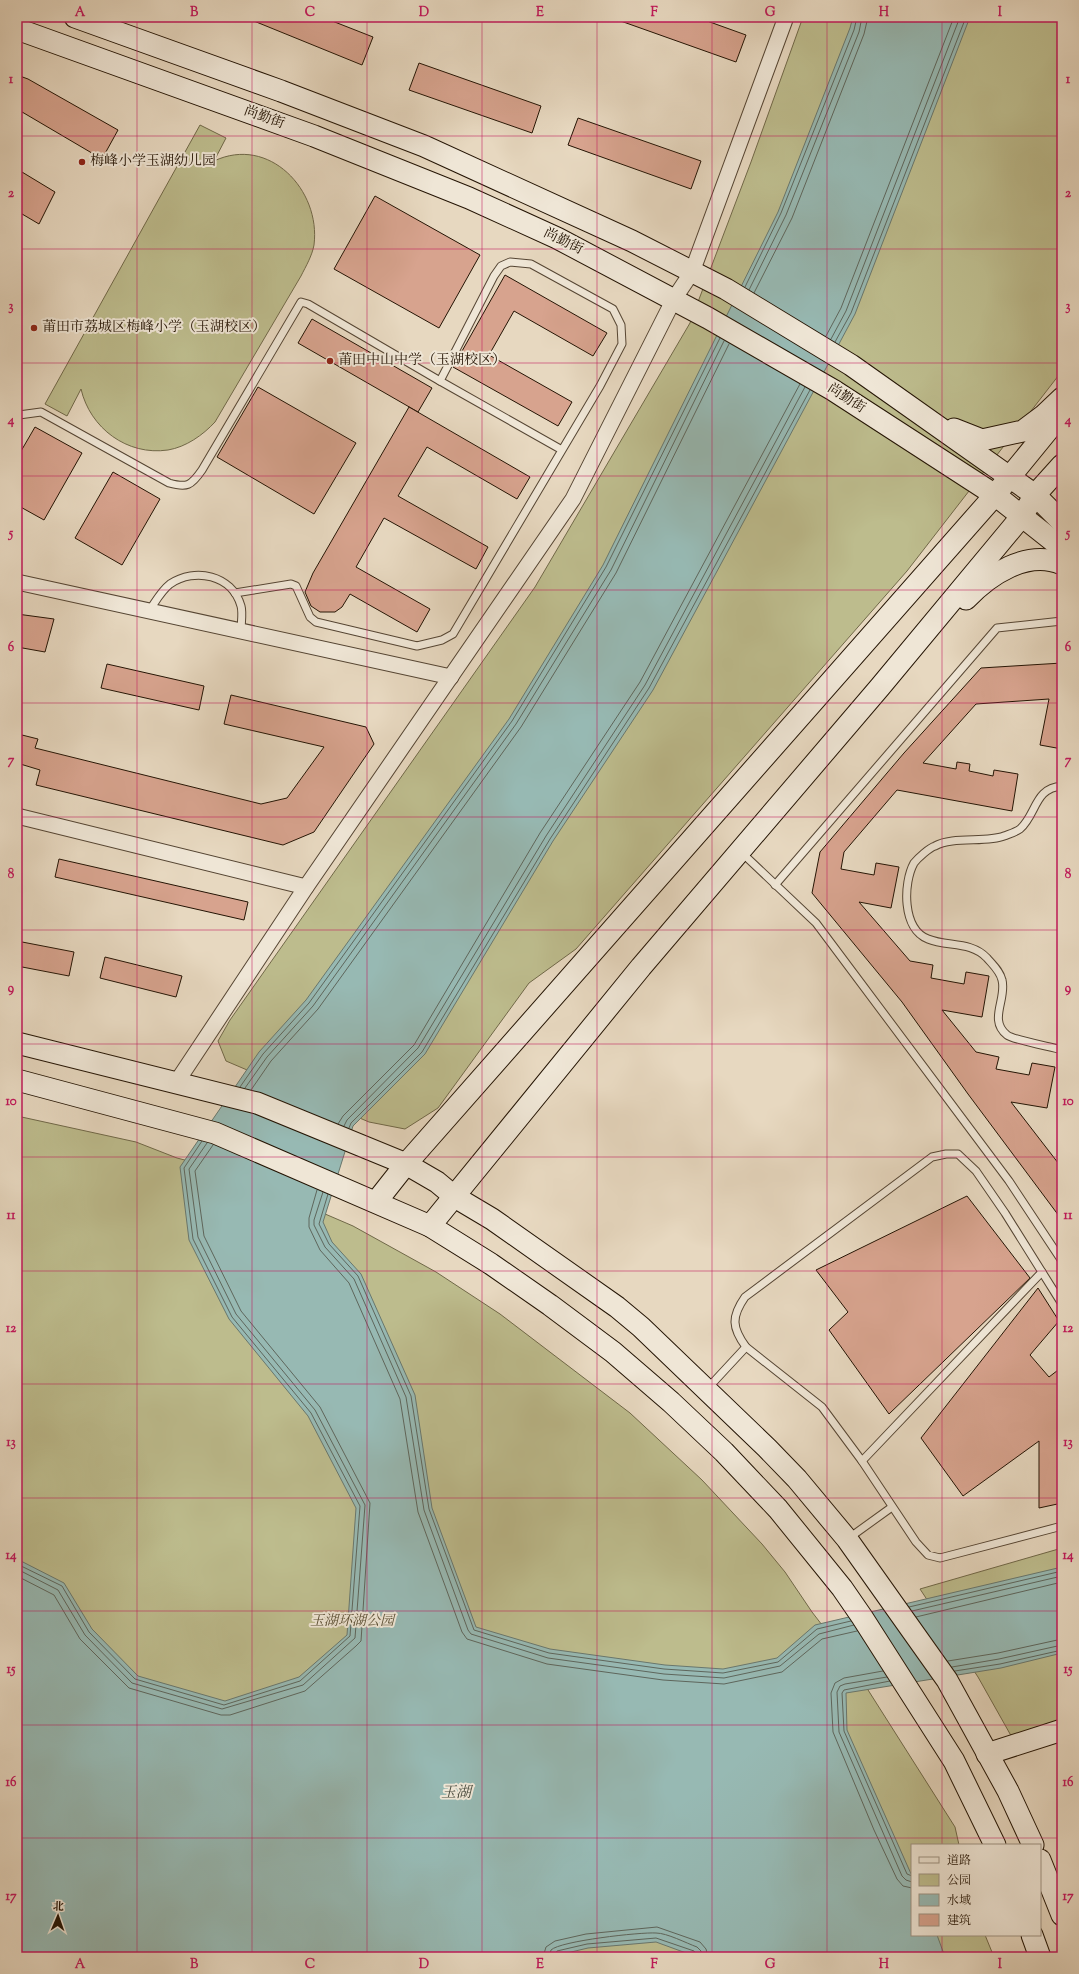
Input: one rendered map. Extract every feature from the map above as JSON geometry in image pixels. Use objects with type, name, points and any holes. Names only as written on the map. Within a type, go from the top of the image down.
[{"type":"main road","name":"尚勤街","points":[[75,17],[281,91],[424,146],[632,242],[726,289],[851,365],[928,419],[1009,479],[1035,495],[1062,522]]},
{"type":"main road","name":"尚勤街","points":[[17,29],[314,136],[404,172],[557,238],[674,299],[833,390],[995,495],[1062,548]]},
{"type":"main road","points":[[928,419],[982,440],[1023,431],[1043,416],[1062,398]]},
{"type":"main road","points":[[376,1202],[406,1164],[1009,479],[1062,413]]},
{"type":"main road","points":[[430,1226],[641,967],[741,852],[880,687],[1022,516],[1035,495],[1062,465]]},
{"type":"main road","points":[[880,687],[978,586],[1009,567],[1034,559],[1056,561],[1062,564]]},
{"type":"main road","points":[[17,1043],[257,1103],[406,1164],[437,1182],[455,1197],[498,1224],[617,1307],[641,1327],[742,1423],[797,1479],[847,1539],[947,1680],[987,1754],[1032,1844]]},
{"type":"main road","points":[[17,1080],[215,1132],[430,1226],[491,1264],[550,1305],[613,1352],[724,1452],[778,1509],[820,1561],[862,1617],[954,1761],[995,1844]]},
{"type":"main road","points":[[987,1754],[1062,1730]]},
{"type":"main road","points":[[1041,1862],[1062,1915]]},
{"type":"main road","points":[[1032,1936],[1040,1957]]},
{"type":"street","points":[[176,1083],[306,887],[573,499],[674,299],[692,272],[786,17]]},
{"type":"street","points":[[17,582],[451,677]]},
{"type":"street","points":[[17,816],[306,887]]},
{"type":"lane","points":[[235,593],[291,584],[296,586],[310,617],[316,622],[417,646],[442,640],[453,634],[562,450],[622,344],[621,326],[613,309],[531,264],[510,262],[501,266],[494,276],[440,380]]},
{"type":"lane","points":[[17,417],[19,415],[41,412],[169,482],[180,486],[188,485],[194,481],[202,470],[301,302],[308,304],[562,450]]},
{"type":"lane","points":[[149,611],[161,592],[172,583],[189,576],[203,574],[216,578],[227,585],[235,593],[241,607],[241,631]]},
{"type":"lane","points":[[775,885],[997,628],[1062,621]]},
{"type":"lane","points":[[1062,786],[1056,786],[1040,796],[1031,815],[1020,829],[1002,837],[935,845],[915,863],[908,885],[907,903],[909,920],[916,930],[927,939],[970,947],[986,957],[999,972],[1003,982],[998,1011],[998,1024],[1007,1035],[1062,1050]]},
{"type":"lane","points":[[741,852],[816,923],[1009,1181],[1062,1261]]},
{"type":"lane","points":[[1062,1304],[997,1201],[976,1171],[958,1154],[946,1154],[932,1157],[745,1297],[737,1309],[734,1320],[737,1335],[746,1347],[822,1407],[862,1461],[916,1542],[928,1555],[940,1558],[1062,1526]]},
{"type":"lane","points":[[862,1461],[1042,1272]]},
{"type":"lane","points":[[707,1390],[746,1347]]},
{"type":"lane","points":[[847,1539],[892,1507]]},
{"type":"green space","points":[[803,17],[1062,17],[1062,371],[907,571],[576,949],[529,983],[438,1108],[405,1129],[369,1122],[226,1061],[218,1041],[230,1020],[535,587],[690,323],[751,162]]},
{"type":"green space","points":[[200,125],[226,138],[214,161],[234,155],[254,155],[272,162],[287,173],[300,187],[309,205],[314,225],[314,245],[301,276],[215,422],[194,440],[188,443],[168,450],[153,451],[125,444],[112,436],[93,416],[81,389],[67,416],[45,404]]},
{"type":"green space","name":"玉湖环湖公园","points":[[17,1116],[136,1142],[177,1158],[223,1170],[353,1226],[436,1272],[500,1314],[630,1413],[702,1480],[762,1544],[785,1572],[812,1612],[849,1660],[955,1827],[959,1844],[911,1844],[911,1936],[985,1936],[994,1957],[17,1957]]},
{"type":"green space","points":[[1062,1548],[1062,1724],[1014,1741],[978,1677],[920,1589]]},
{"type":"water","name":"玉湖","points":[[853,17],[970,17],[855,314],[653,690],[553,841],[425,1054],[353,1126],[323,1222],[332,1242],[361,1274],[415,1395],[432,1508],[476,1627],[550,1649],[665,1665],[723,1669],[777,1658],[815,1625],[1062,1567],[1062,1653],[1001,1668],[846,1693],[847,1730],[911,1874],[911,1936],[937,1936],[945,1957],[697,1957],[656,1942],[588,1948],[550,1957],[17,1957],[17,1559],[64,1583],[92,1629],[138,1676],[225,1701],[299,1677],[347,1635],[356,1508],[308,1416],[229,1319],[189,1240],[180,1167],[259,1052],[306,1000],[509,719],[603,565],[778,212]]},
{"type":"building","points":[[244,17],[322,17],[373,37],[362,65]]},
{"type":"building","points":[[615,17],[696,17],[746,35],[736,62],[615,19]]},
{"type":"building","points":[[419,63],[541,106],[532,133],[409,90]]},
{"type":"building","points":[[17,75],[28,79],[118,130],[102,159],[17,109]]},
{"type":"building","points":[[578,118],[701,161],[691,189],[568,145]]},
{"type":"building","points":[[17,169],[55,192],[39,224],[17,211]]},
{"type":"building","points":[[375,196],[480,255],[439,328],[334,269]]},
{"type":"building","points":[[505,275],[607,333],[593,356],[514,311],[489,355],[572,402],[558,426],[453,367]]},
{"type":"building","points":[[312,319],[432,388],[418,412],[298,343]]},
{"type":"building","points":[[258,387],[356,443],[314,514],[217,457]]},
{"type":"building","points":[[409,407],[530,477],[517,499],[427,447],[398,496],[488,547],[476,569],[384,518],[356,567],[430,609],[417,632],[350,594],[342,607],[335,612],[320,612],[311,606],[305,592],[313,573]]},
{"type":"building","points":[[35,427],[82,453],[44,520],[17,505],[17,458]]},
{"type":"building","points":[[113,472],[160,499],[122,565],[75,538]]},
{"type":"building","points":[[17,614],[54,619],[45,652],[17,647]]},
{"type":"building","points":[[1062,663],[1062,749],[1040,745],[1049,699],[976,704],[923,763],[956,769],[957,762],[970,764],[969,771],[993,776],[994,770],[1018,774],[1012,811],[897,790],[844,852],[841,869],[874,875],[876,863],[899,867],[891,908],[859,902],[910,961],[933,965],[931,978],[964,984],[966,972],[989,976],[982,1017],[942,1010],[976,1052],[999,1057],[996,1069],[1029,1075],[1032,1063],[1055,1067],[1047,1108],[1011,1102],[1062,1168],[1062,1220],[968,1094],[902,1002],[812,893],[820,852],[904,753],[981,668]]},
{"type":"building","points":[[107,664],[204,686],[199,710],[101,688]]},
{"type":"building","points":[[231,695],[366,727],[374,744],[314,832],[283,845],[36,785],[40,770],[17,763],[17,753],[22,735],[38,739],[35,748],[261,804],[287,798],[324,747],[224,724]]},
{"type":"building","points":[[59,859],[248,902],[244,920],[55,877]]},
{"type":"building","points":[[17,941],[74,952],[69,976],[17,966]]},
{"type":"building","points":[[105,957],[182,976],[176,997],[100,978]]},
{"type":"building","points":[[967,1196],[1030,1278],[889,1414],[829,1330],[848,1312],[816,1270]]},
{"type":"building","points":[[1038,1288],[1059,1321],[1030,1355],[1049,1377],[1062,1367],[1062,1503],[1039,1508],[1039,1441],[963,1496],[921,1438]]},
{"type":"place","name":"梅峰小学玉湖幼儿园","points":[[82,162]]},
{"type":"place","name":"莆田市荔城区梅峰小学（玉湖校区）","points":[[34,328]]},
{"type":"place","name":"莆田中山中学（玉湖校区）","points":[[330,361]]}]
